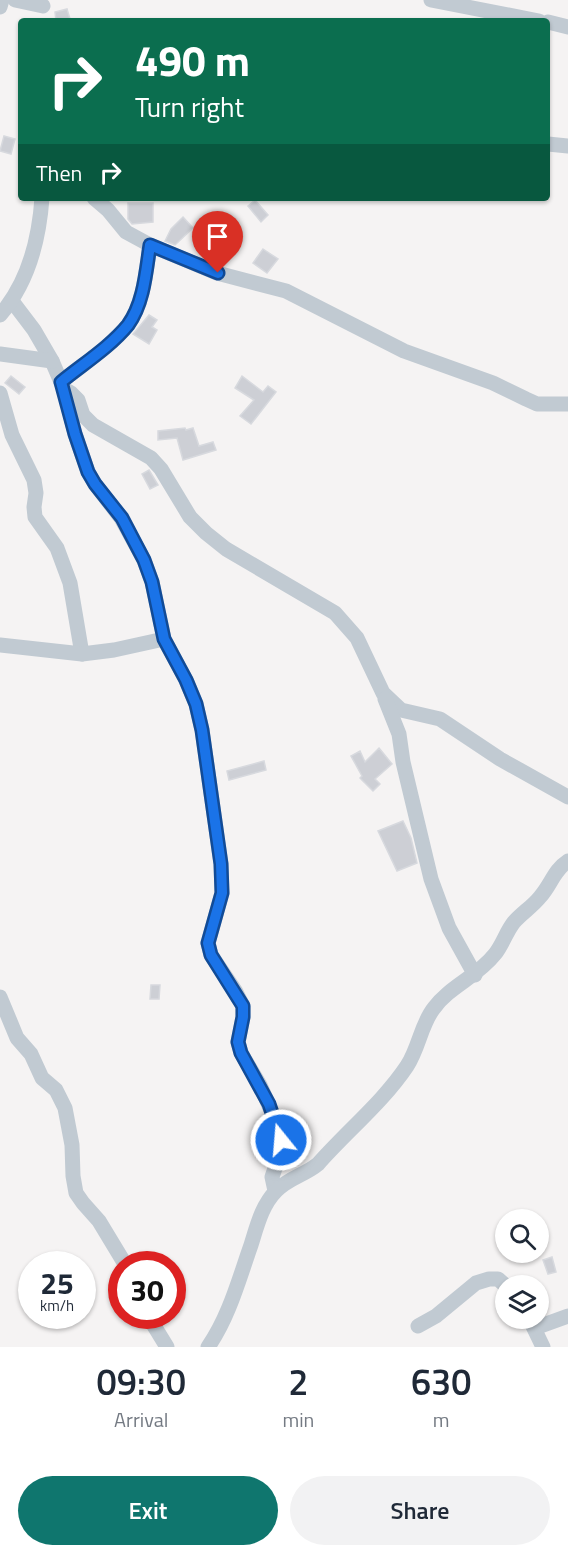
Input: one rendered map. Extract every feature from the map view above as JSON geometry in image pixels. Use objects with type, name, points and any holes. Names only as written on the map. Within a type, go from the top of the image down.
[{"type":"street","points":[[0,7],[2,0]]},
{"type":"street","points":[[15,0],[43,9]]},
{"type":"street","points":[[431,0],[468,15],[504,18]]},
{"type":"street","points":[[550,22],[568,27]]},
{"type":"street","points":[[550,144],[568,146]]},
{"type":"street","points":[[0,315],[12,301],[29,267],[42,201]]},
{"type":"street","points":[[98,201],[126,232],[150,245],[218,273],[286,291],[404,351],[493,382],[531,402],[550,405],[568,404]]},
{"type":"street","points":[[62,386],[129,324],[142,289],[150,245]]},
{"type":"street","points":[[12,301],[34,330],[52,361],[88,472],[122,518],[144,560],[152,582],[164,639],[196,704],[202,730],[221,864],[222,893],[208,943],[211,955],[243,1006],[238,1042],[241,1053],[260,1085],[277,1124],[281,1151],[272,1177],[275,1191]]},
{"type":"street","points":[[0,354],[52,361]]},
{"type":"street","points":[[62,386],[78,400],[83,415],[93,425],[151,458],[161,469],[190,518],[206,533],[226,549],[335,614],[357,638],[399,734],[403,762],[431,879],[449,928],[475,975]]},
{"type":"street","points":[[0,393],[12,435],[34,480],[35,517],[57,548],[70,583],[82,654]]},
{"type":"street","points":[[0,645],[82,654],[122,649],[164,639]]},
{"type":"street","points":[[383,693],[401,710],[440,719],[509,764],[568,797]]},
{"type":"street","points":[[208,1347],[239,1280],[266,1204],[275,1191],[318,1164],[390,1089],[409,1063],[432,1010],[442,998],[475,975],[497,952],[507,931],[540,898],[554,874],[568,861]]},
{"type":"street","points":[[0,996],[17,1038],[31,1054],[42,1078],[56,1090],[65,1108],[72,1145],[76,1193],[99,1221],[117,1251]]},
{"type":"street","points":[[418,1326],[436,1316],[477,1283],[489,1278],[495,1279]]},
{"type":"street","points":[[549,1320],[568,1316]]},
{"type":"street","points":[[156,1329],[167,1347]]},
{"type":"street","points":[[535,1329],[543,1347]]},
{"type":"building","points":[[67,9],[70,18],[56,18],[55,12]]},
{"type":"building","points":[[4,136],[15,139],[11,154],[0,151]]},
{"type":"building","points":[[256,201],[268,215],[261,222],[248,206]]},
{"type":"building","points":[[128,203],[153,203],[153,222],[132,224],[128,219]]},
{"type":"building","points":[[183,217],[193,228],[175,245],[165,241],[171,229]]},
{"type":"building","points":[[263,249],[278,259],[267,273],[253,263]]},
{"type":"building","points":[[149,315],[157,320],[152,327],[157,330],[149,344],[133,334]]},
{"type":"building","points":[[11,376],[25,387],[19,394],[5,383]]},
{"type":"building","points":[[242,376],[263,392],[268,386],[276,392],[251,424],[240,416],[254,400],[235,388]]},
{"type":"building","points":[[185,428],[186,430],[193,428],[199,446],[213,442],[216,450],[183,460],[177,438],[158,440],[158,431]]},
{"type":"building","points":[[149,470],[158,485],[150,489],[142,474]]},
{"type":"building","points":[[379,748],[392,764],[375,779],[380,784],[373,791],[360,778],[362,776],[351,756],[360,751],[365,762]]},
{"type":"building","points":[[264,761],[266,770],[229,780],[227,771]]},
{"type":"building","points":[[403,821],[411,838],[417,863],[397,871],[378,831]]},
{"type":"building","points":[[151,985],[160,985],[159,999],[150,999]]},
{"type":"building","points":[[552,1257],[556,1272],[548,1274],[544,1263],[549,1263],[549,1258]]},
{"type":"route","points":[[218,273],[150,245],[138,305],[129,324],[61,382],[88,472],[134,538],[152,582],[164,639],[196,704],[202,730],[221,864],[222,893],[208,943],[211,955],[243,1006],[238,1042],[241,1053],[269,1104],[281,1140]]}]
